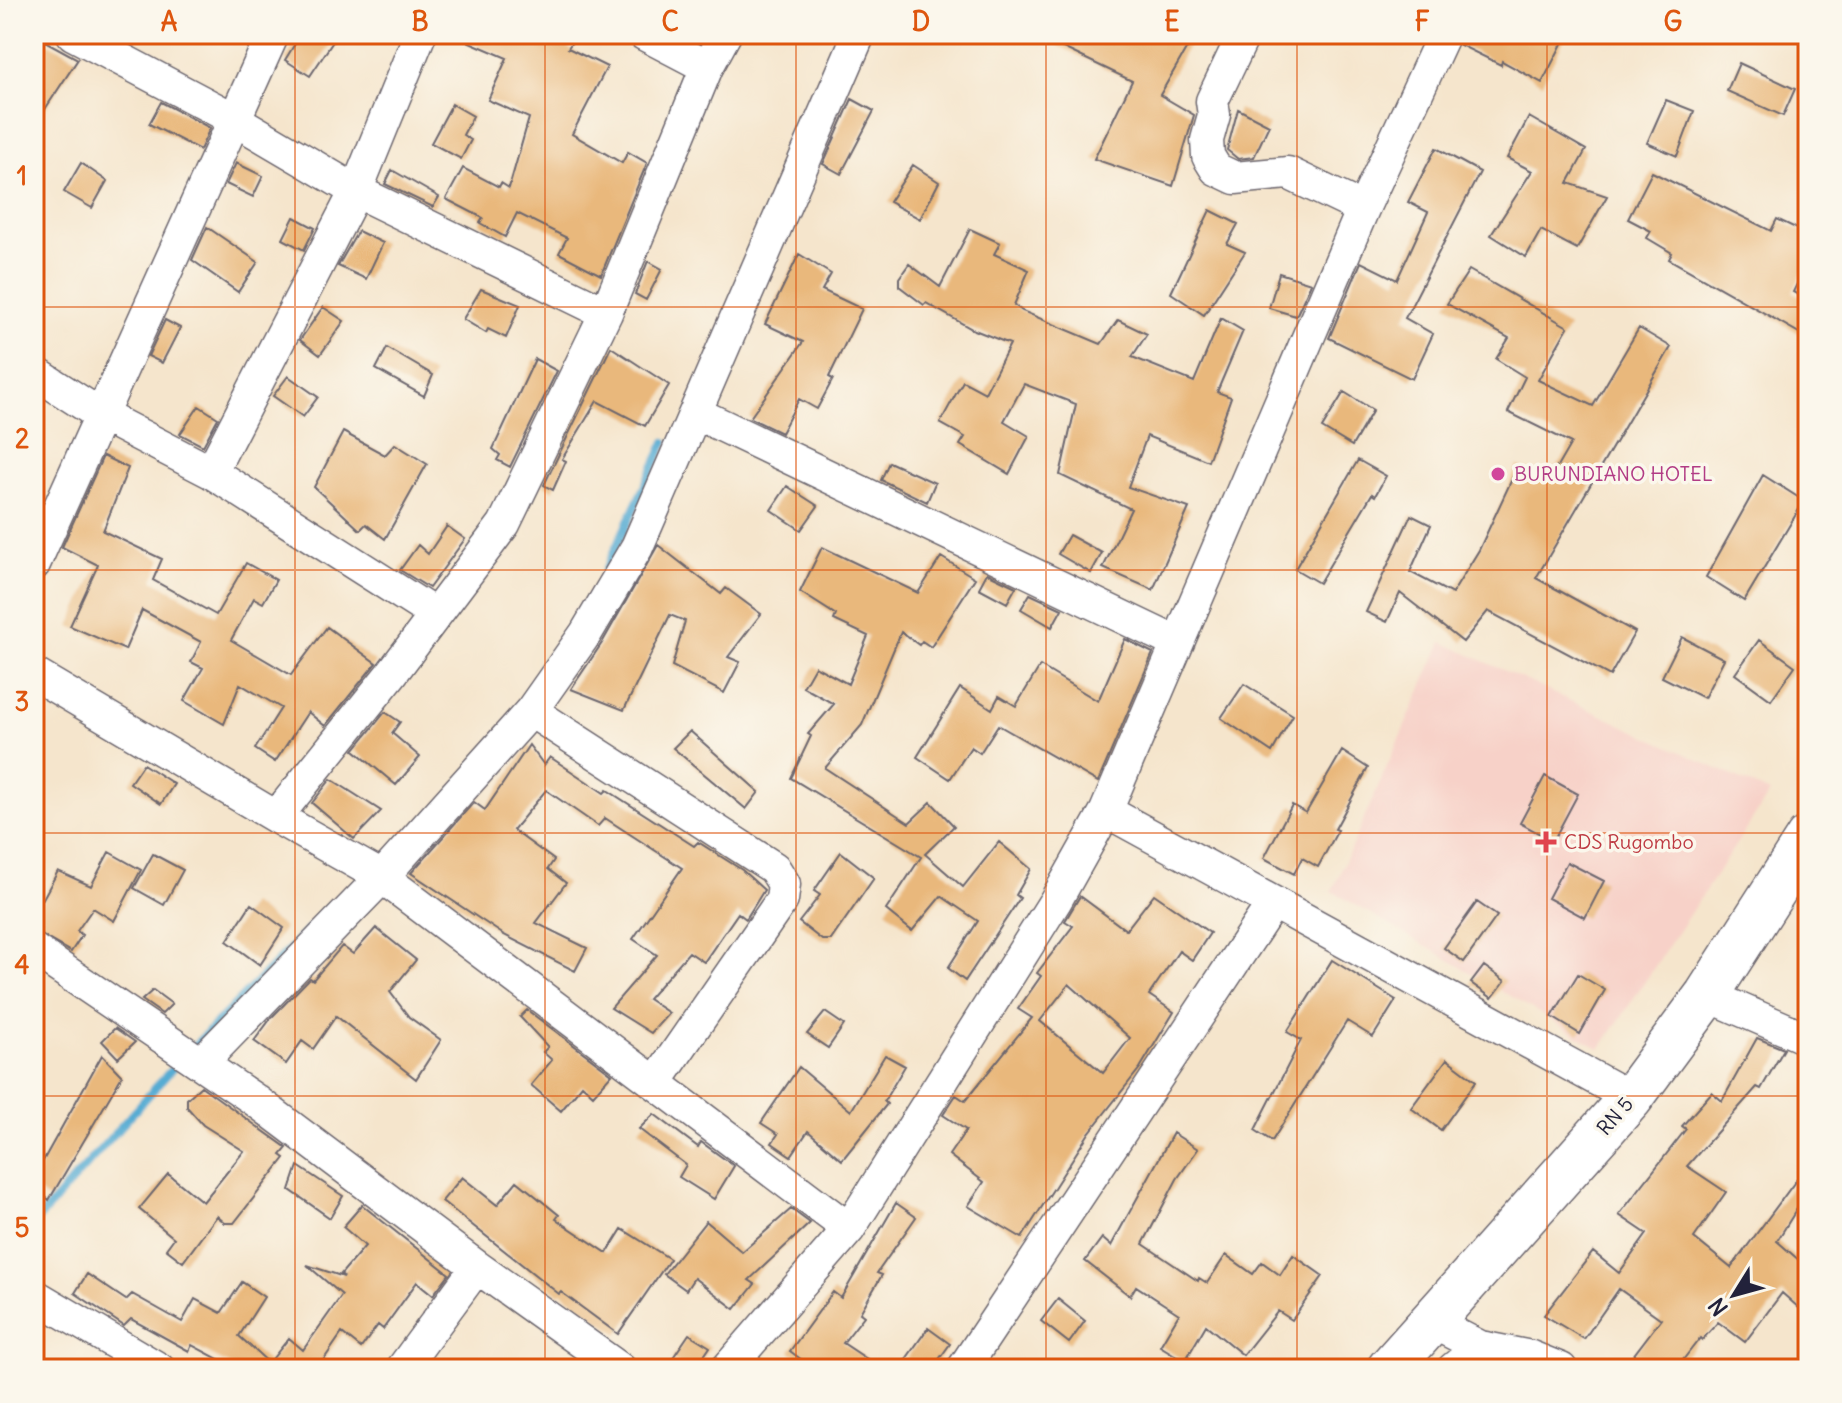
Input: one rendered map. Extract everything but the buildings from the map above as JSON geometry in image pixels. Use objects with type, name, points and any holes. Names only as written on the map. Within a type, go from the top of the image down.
[{"type":"main road","name":"RN 5","points":[[1389,1369],[1631,1098],[1707,995],[1808,838]]},
{"type":"street","points":[[73,34],[232,118],[356,191],[606,313]]},
{"type":"street","points":[[34,564],[232,118],[273,34]]},
{"type":"street","points":[[211,472],[356,191],[420,34]]},
{"type":"street","points":[[644,34],[707,67]]},
{"type":"street","points":[[276,817],[392,673],[504,524],[606,313],[707,67],[725,34]]},
{"type":"street","points":[[201,1063],[382,877],[531,711],[586,633],[637,547],[859,34]]},
{"type":"street","points":[[1244,34],[1212,101],[1214,115],[1207,140],[1208,156],[1216,169],[1235,178],[1288,173],[1363,209]]},
{"type":"street","points":[[727,1369],[849,1229],[1056,900],[1106,811],[1363,209],[1444,34]]},
{"type":"street","points":[[34,372],[99,414],[211,472],[434,614]]},
{"type":"street","points":[[696,413],[1177,643]]},
{"type":"street","points":[[34,674],[382,877],[849,1229]]},
{"type":"street","points":[[531,711],[774,868],[784,884],[782,900],[656,1082]]},
{"type":"street","points":[[1106,811],[1631,1098]]},
{"type":"street","points":[[963,1369],[1273,903]]},
{"type":"street","points":[[34,950],[201,1063],[620,1369]]},
{"type":"street","points":[[1707,995],[1808,1039]]},
{"type":"street","points":[[402,1369],[477,1267]]},
{"type":"street","points":[[34,1295],[159,1369]]},
{"type":"street","points":[[1432,1322],[1480,1347],[1531,1357],[1561,1369]]},
{"type":"street","points":[[1453,1369],[1480,1347]]},
{"type":"shaded area","name":"CDS Rugombo","points":[[1442,642],[1770,793],[1600,1049],[1332,891]]},
{"type":"waterway","points":[[605,571],[665,442]]},
{"type":"waterway","points":[[194,1046],[311,927]]},
{"type":"waterway","points":[[34,1224],[180,1060]]},
{"type":"place","name":"BURUNDIANO HOTEL","points":[[1498,474]]},
{"type":"place","name":"CDS Rugombo","points":[[1546,842]]}]
